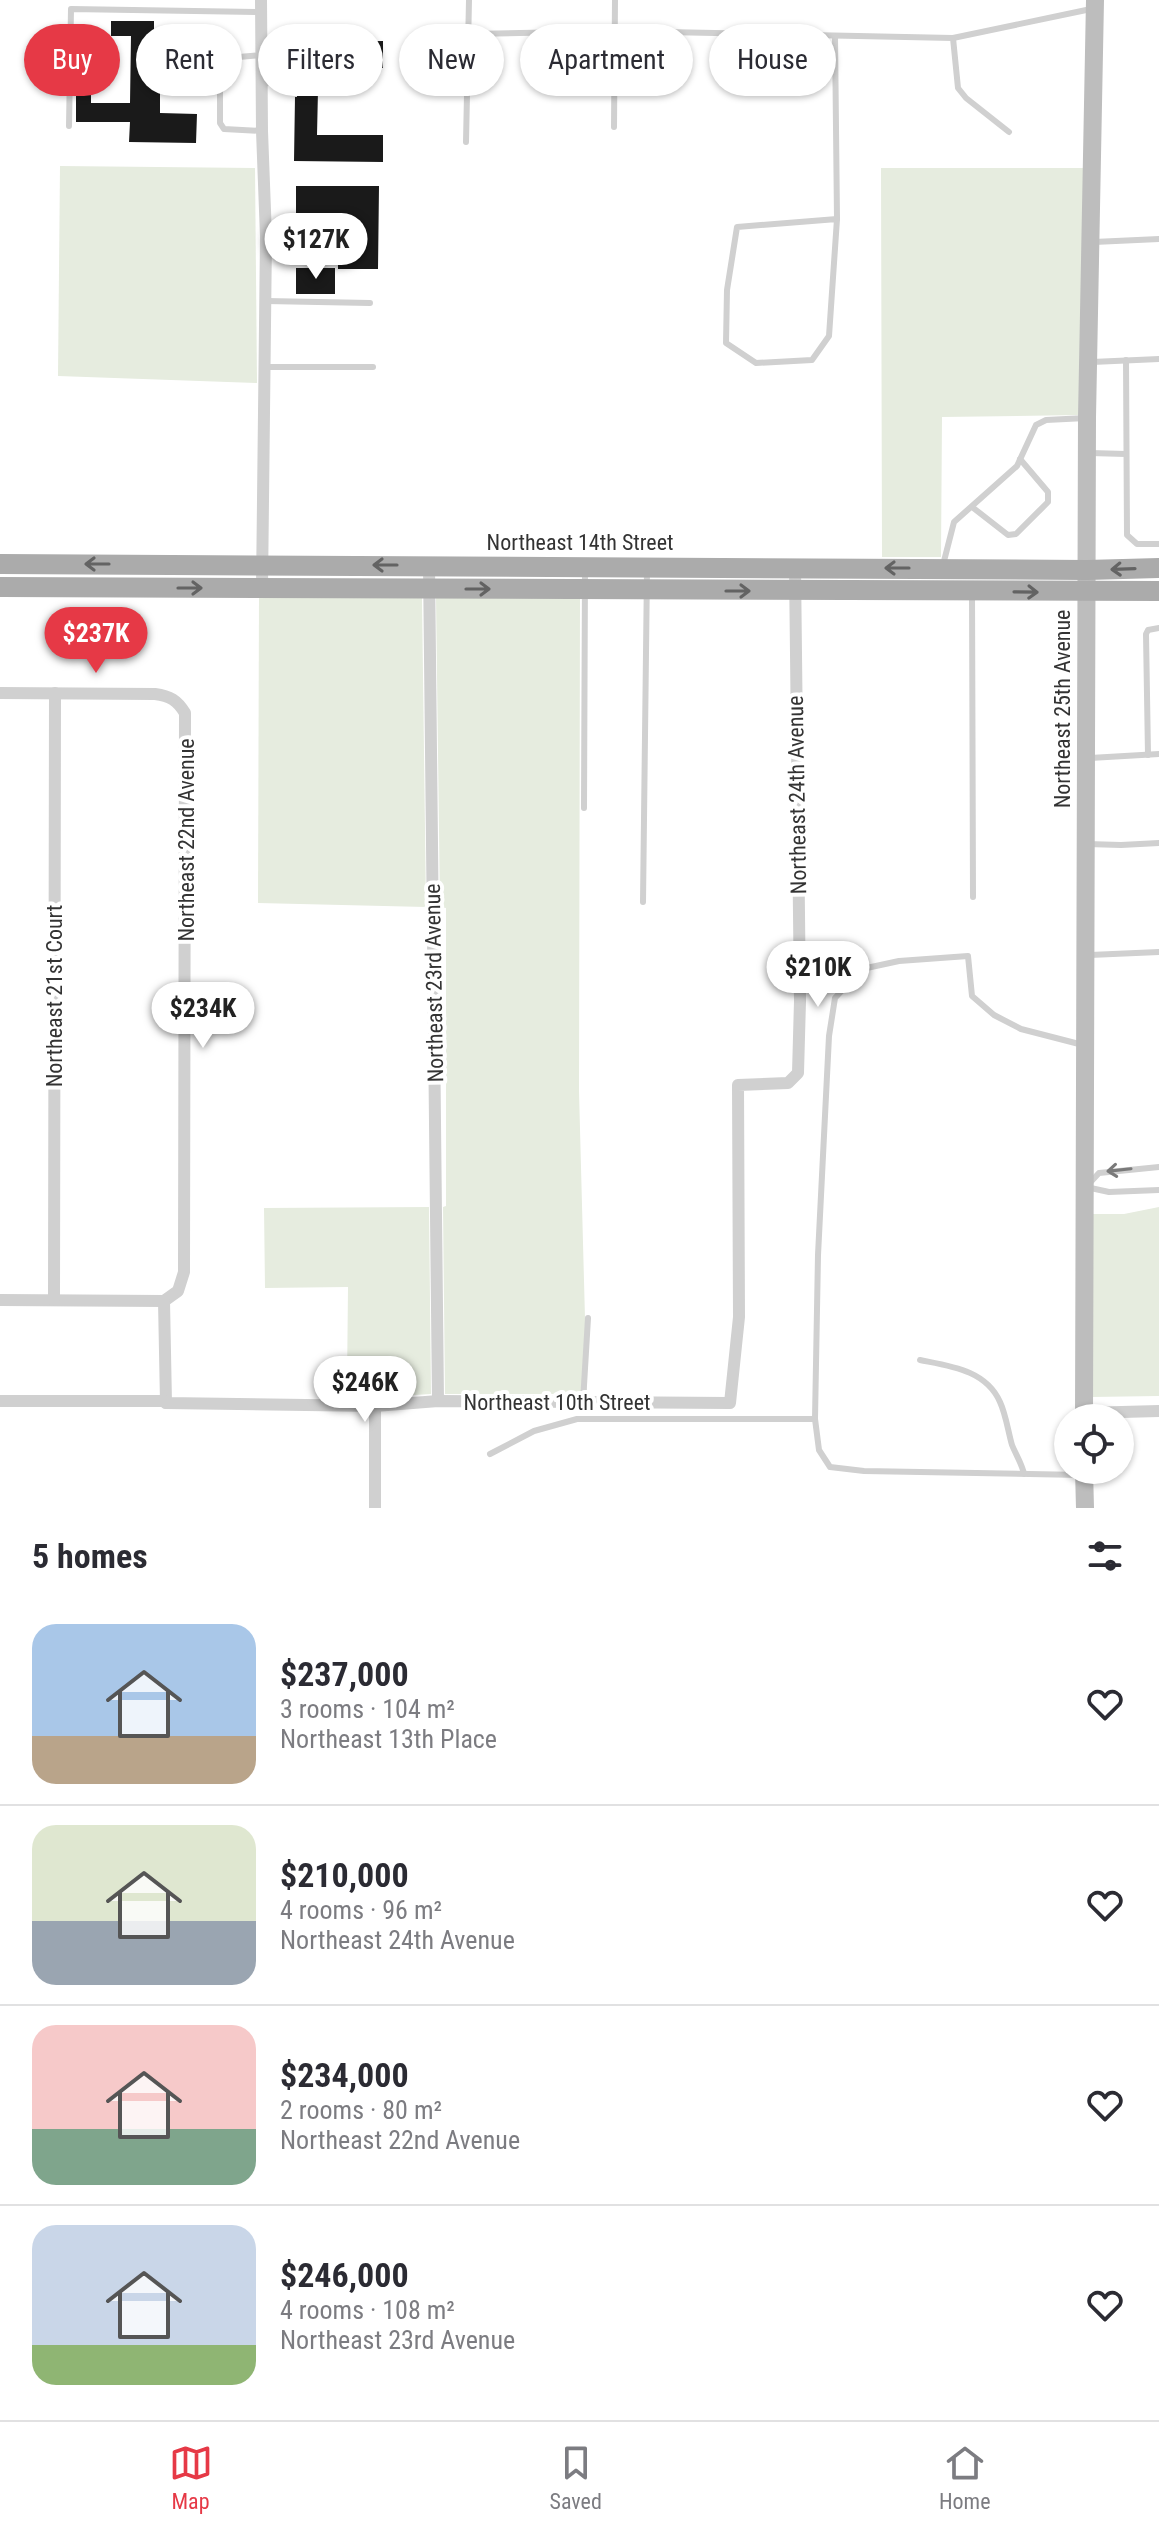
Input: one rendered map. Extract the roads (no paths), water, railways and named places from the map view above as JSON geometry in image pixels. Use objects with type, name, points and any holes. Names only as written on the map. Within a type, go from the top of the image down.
[{"type":"main road","name":"Northeast 25th Avenue","points":[[1084,1404],[1087,417],[1095,4]]},
{"type":"main road","name":"Northeast 14th Street","points":[[0,564],[1159,568]]},
{"type":"main road","points":[[0,587],[1159,591]]},
{"type":"main road","points":[[1084,1484],[1085,1508]]},
{"type":"street","points":[[262,96],[266,237],[262,588]]},
{"type":"street","name":"Northeast 23rd Avenue","points":[[429,565],[438,1401]]},
{"type":"street","name":"Northeast 24th Avenue","points":[[730,1403],[739,1317],[738,1085],[788,1083],[798,1073],[800,1001],[795,567]]},
{"type":"street","points":[[0,693],[55,693]]},
{"type":"street","name":"Northeast 22nd Avenue","points":[[55,693],[169,696],[179,703],[185,713],[184,1272],[178,1291],[164,1301]]},
{"type":"street","name":"Northeast 21st Court","points":[[54,1300],[55,693]]},
{"type":"street","points":[[0,1300],[164,1301],[166,1403]]},
{"type":"street","name":"Northeast 10th Street","points":[[0,1401],[375,1406],[438,1401],[730,1403]]},
{"type":"street","points":[[375,1406],[375,1508]]},
{"type":"street","points":[[1134,1412],[1159,1411]]},
{"type":"lane","points":[[469,0],[470,24]]},
{"type":"lane","points":[[615,0],[616,24]]},
{"type":"lane","points":[[836,36],[953,38],[1095,4]]},
{"type":"lane","points":[[69,126],[71,9],[261,6]]},
{"type":"lane","points":[[953,38],[958,88],[1009,132]]},
{"type":"lane","points":[[258,55],[223,61],[220,67],[220,123],[224,129],[262,131]]},
{"type":"lane","points":[[466,142],[468,96]]},
{"type":"lane","points":[[614,127],[615,96]]},
{"type":"lane","points":[[836,96],[837,219],[829,336],[812,360],[756,363],[726,343],[727,290],[737,227],[837,219]]},
{"type":"lane","points":[[266,237],[319,237]]},
{"type":"lane","points":[[1090,242],[1159,239]]},
{"type":"lane","points":[[266,301],[370,303]]},
{"type":"lane","points":[[1088,362],[1159,359]]},
{"type":"lane","points":[[1126,360],[1127,535],[1137,544],[1159,544]]},
{"type":"lane","points":[[265,367],[373,367]]},
{"type":"lane","points":[[942,569],[954,522],[1017,466],[1036,425],[1046,420],[1087,417]]},
{"type":"lane","points":[[1087,453],[1126,454]]},
{"type":"lane","points":[[972,507],[1008,535],[1016,534],[1048,502],[1048,492],[1020,459]]},
{"type":"lane","points":[[584,808],[585,566]]},
{"type":"lane","points":[[643,902],[647,566]]},
{"type":"lane","points":[[971,569],[973,897]]},
{"type":"lane","points":[[1148,755],[1146,634],[1148,630],[1159,628]]},
{"type":"lane","points":[[1147,719],[1159,719]]},
{"type":"lane","points":[[1086,758],[1159,754]]},
{"type":"lane","points":[[1086,844],[1159,843]]},
{"type":"lane","points":[[1086,955],[1159,952]]},
{"type":"lane","points":[[1054,1474],[864,1471],[830,1467],[819,1450],[815,1419],[818,1255],[829,1036],[835,998],[862,969],[899,961],[968,956],[972,996],[994,1015],[1021,1029],[1086,1046]]},
{"type":"lane","points":[[1086,1187],[1099,1173],[1159,1167]]},
{"type":"lane","points":[[1086,1187],[1109,1192],[1159,1190]]},
{"type":"lane","points":[[583,1402],[588,1318]]},
{"type":"lane","points":[[920,1360],[959,1367],[993,1389],[1024,1474]]},
{"type":"lane","points":[[490,1454],[534,1431],[577,1419],[815,1419]]}]
